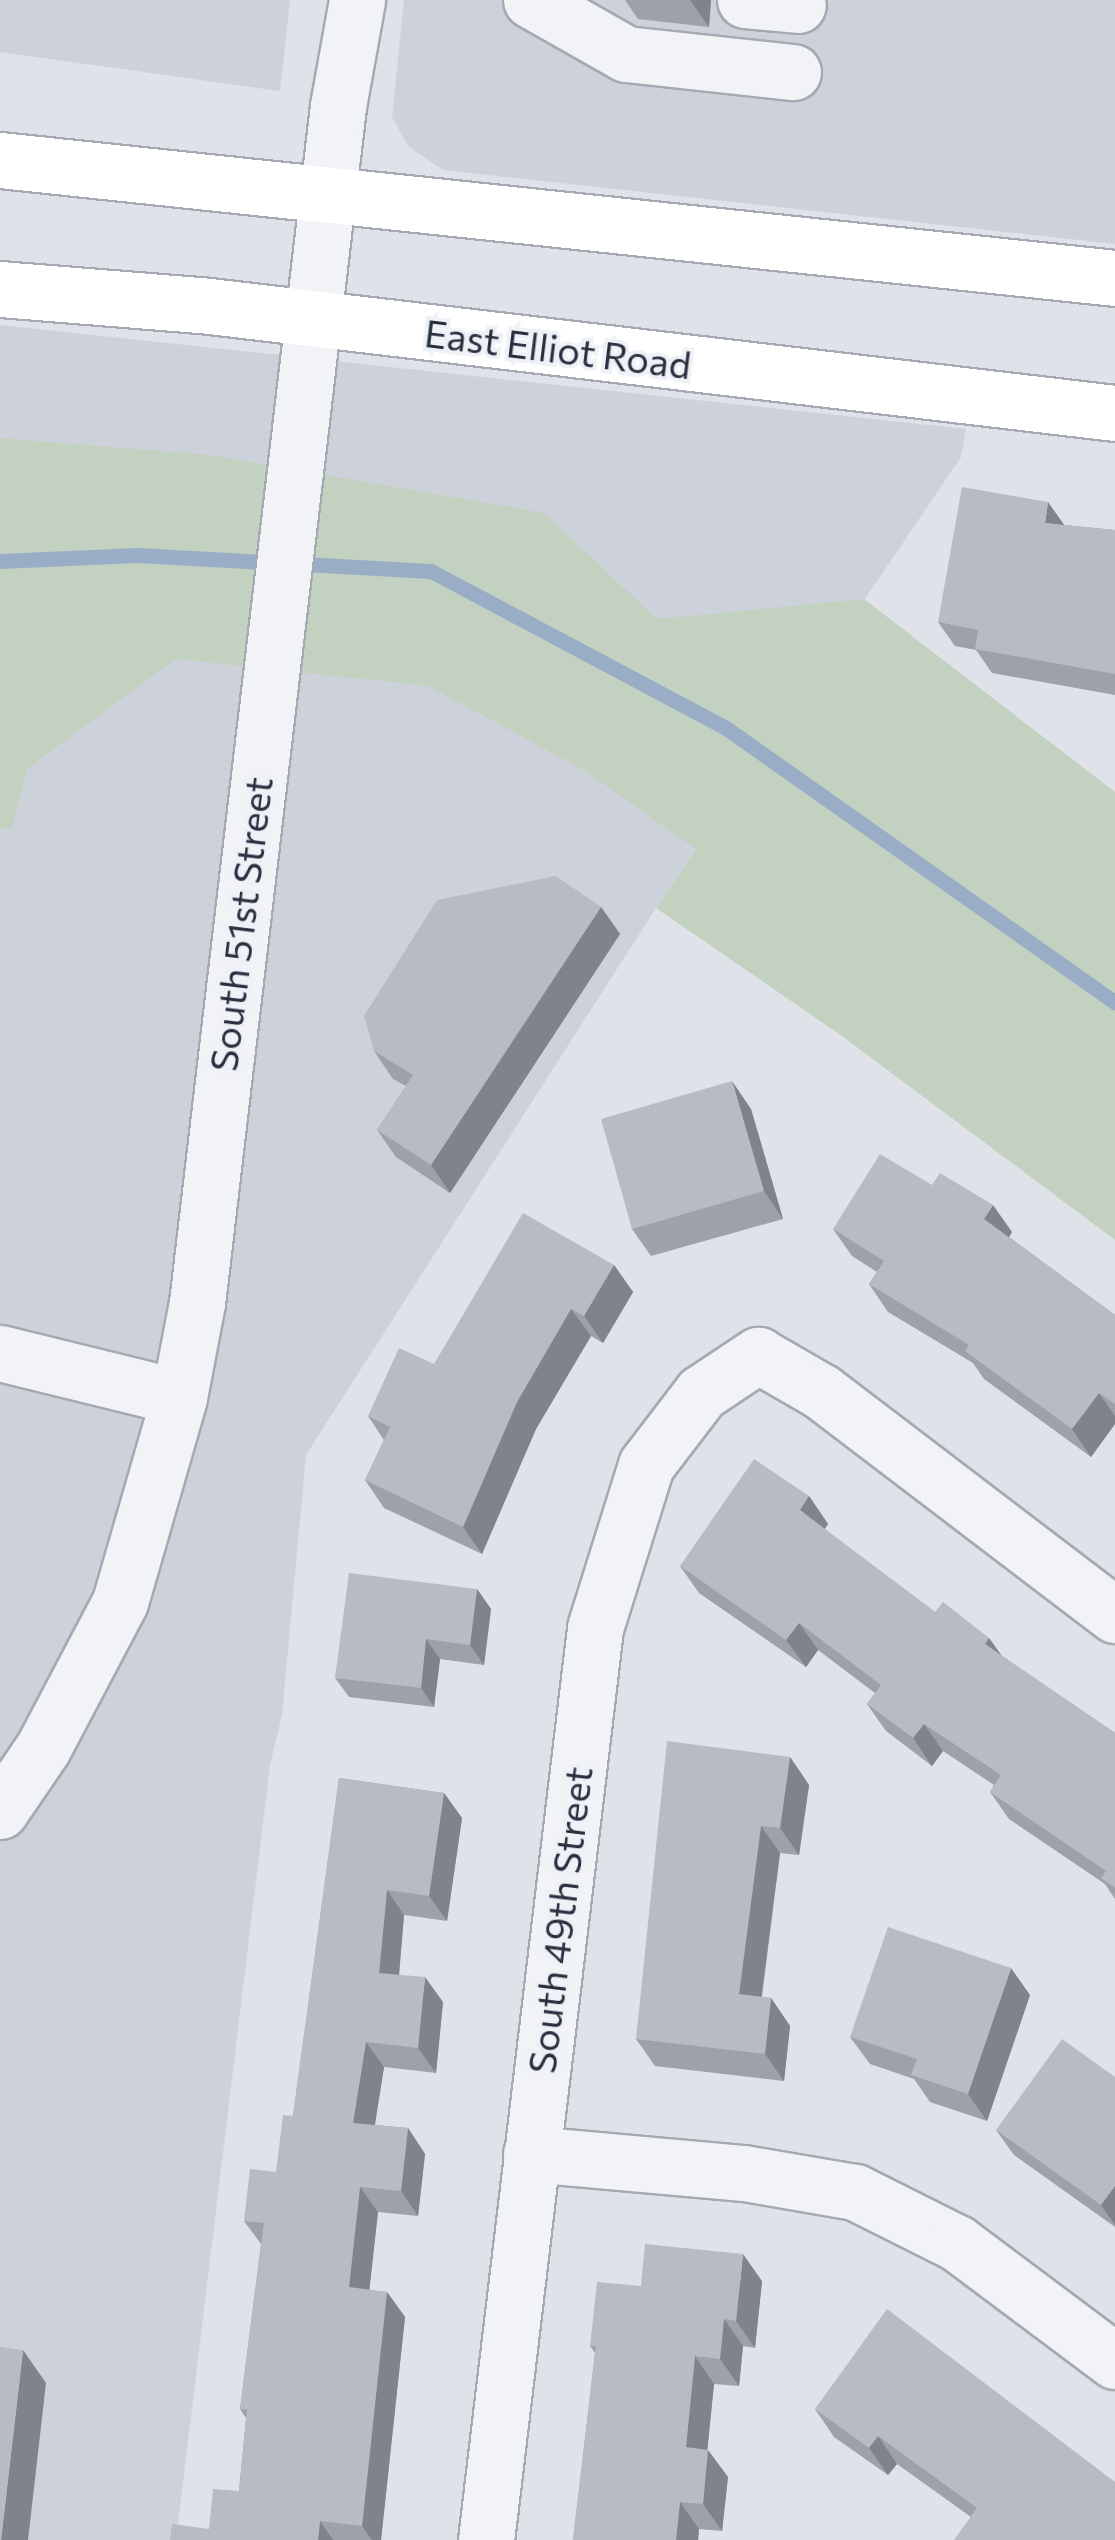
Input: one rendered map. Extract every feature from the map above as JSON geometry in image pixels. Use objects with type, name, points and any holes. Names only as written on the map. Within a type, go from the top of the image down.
[{"type":"main road","points":[[0,160],[1115,278]]},
{"type":"main road","name":"East Elliot Road","points":[[0,289],[313,319],[1115,413]]},
{"type":"street","name":"South 51st Street","points":[[0,1810],[43,1748],[120,1602],[178,1397],[197,1303],[267,688],[328,194],[357,0]]},
{"type":"street","points":[[531,0],[626,54],[783,31]]},
{"type":"street","points":[[571,0],[625,24],[783,31]]},
{"type":"street","points":[[0,1353],[178,1397]]},
{"type":"street","name":"South 49th Street","points":[[486,2540],[593,1646],[615,1549],[646,1465],[702,1393],[758,1355],[822,1392],[1115,1614]]},
{"type":"street","points":[[532,2154],[744,2173],[855,2192],[957,2243],[1115,2362]]},
{"type":"shaded area","points":[[0,0],[290,0],[280,91],[0,52]]},
{"type":"shaded area","points":[[404,0],[1115,0],[1115,244],[443,170],[408,146],[392,117]]},
{"type":"shaded area","points":[[0,325],[966,429],[961,457],[656,908],[306,1455],[282,1715],[270,1765],[176,2540],[0,2540]]},
{"type":"green space","points":[[0,438],[211,455],[544,513],[657,619],[864,599],[1115,792],[1115,1240],[842,1036],[656,908],[696,849],[582,769],[428,686],[176,659],[28,768],[11,829],[0,828]]},
{"type":"building","points":[[962,487],[1048,502],[1045,523],[1115,530],[1115,674],[975,649],[978,630],[938,622]]},
{"type":"building","points":[[556,876],[601,907],[431,1165],[377,1130],[413,1075],[374,1051],[364,1016],[437,900]]},
{"type":"building","points":[[732,1081],[764,1191],[632,1229],[601,1119]]},
{"type":"building","points":[[880,1154],[932,1185],[940,1173],[993,1205],[984,1219],[1115,1315],[1115,1404],[1099,1393],[1072,1429],[965,1351],[969,1345],[869,1284],[884,1261],[833,1229]]},
{"type":"building","points":[[523,1213],[614,1265],[584,1316],[571,1309],[517,1402],[463,1527],[365,1480],[390,1427],[368,1416],[399,1348],[434,1364]]},
{"type":"building","points":[[754,1459],[809,1496],[800,1510],[935,1612],[943,1602],[989,1638],[985,1644],[1115,1733],[1115,1888],[1101,1878],[1106,1871],[990,1792],[1001,1775],[924,1724],[913,1738],[867,1704],[881,1685],[799,1623],[786,1640],[680,1566]]},
{"type":"building","points":[[349,1573],[477,1589],[470,1645],[426,1639],[421,1688],[335,1678]]},
{"type":"building","points":[[667,1741],[790,1757],[780,1828],[761,1826],[739,1994],[771,1998],[765,2054],[636,2039]]},
{"type":"building","points":[[339,1778],[444,1793],[429,1896],[387,1890],[379,1973],[425,1977],[418,2048],[366,2042],[353,2123],[408,2128],[401,2191],[360,2187],[349,2287],[387,2292],[362,2526],[320,2521],[318,2540],[170,2540],[172,2524],[209,2529],[213,2489],[239,2491],[247,2410],[240,2409],[264,2223],[244,2221],[250,2169],[276,2172],[283,2115],[293,2116]]},
{"type":"building","points":[[888,1927],[1011,1968],[968,2094],[911,2075],[917,2059],[850,2037]]},
{"type":"building","points":[[1062,2039],[1115,2077],[1115,2186],[1101,2205],[996,2130]]},
{"type":"building","points":[[645,2244],[743,2254],[736,2321],[724,2319],[720,2359],[695,2356],[686,2447],[708,2450],[703,2504],[680,2502],[676,2540],[573,2540],[596,2346],[590,2346],[597,2282],[641,2286]]},
{"type":"building","points":[[887,2309],[1115,2482],[1115,2540],[954,2540],[977,2508],[878,2436],[869,2448],[815,2409]]},
{"type":"building","points":[[0,2347],[23,2350],[1,2540],[0,2540]]},
{"type":"waterway","points":[[0,561],[137,555],[431,571],[726,728],[1115,1002]]}]
